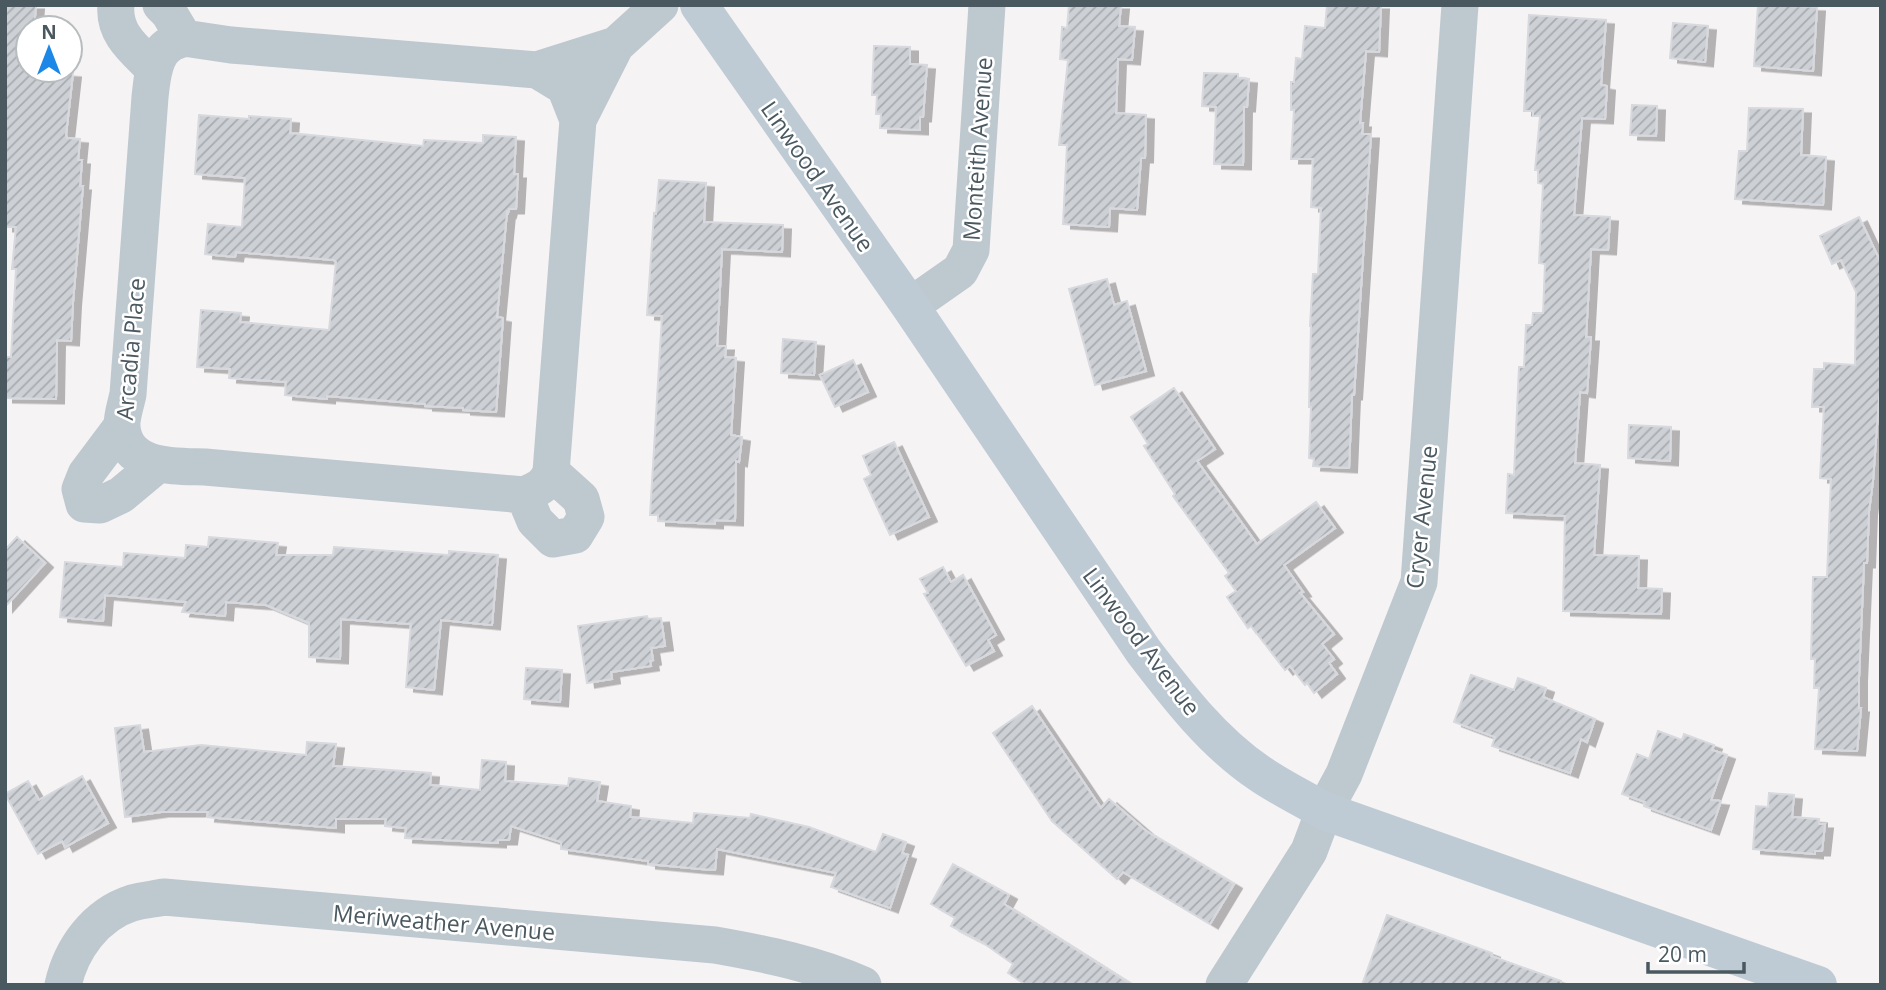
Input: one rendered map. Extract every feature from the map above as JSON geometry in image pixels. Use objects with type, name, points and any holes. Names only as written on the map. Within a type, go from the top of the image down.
[{"type":"main road","name":"Linwood Avenue","points":[[698,5],[910,306],[1144,652],[1177,695],[1221,741],[1257,772],[1324,811],[1818,985]]},
{"type":"street","points":[[116,5],[115,17],[125,39],[154,69]]},
{"type":"street","points":[[161,5],[184,38],[231,45],[537,70],[616,45]]},
{"type":"street","points":[[122,426],[86,474],[80,489],[84,504],[100,505],[121,495],[157,465],[537,484],[578,120],[616,45],[660,5]]},
{"type":"street","name":"Monteith Avenue","points":[[910,306],[960,271],[971,250],[987,5]]},
{"type":"street","name":"Cryer Avenue","points":[[1224,985],[1309,851],[1324,811],[1344,774],[1419,582],[1460,5]]},
{"type":"street","name":"Arcadia Place","points":[[157,465],[144,460],[134,451],[126,441],[122,426],[128,394],[154,69],[167,45],[184,38]]},
{"type":"street","points":[[537,70],[565,87],[578,120]]},
{"type":"street","name":"Meriweather Avenue","points":[[63,985],[74,953],[92,928],[118,909],[164,897],[715,945],[774,956],[863,985]]},
{"type":"building","points":[[5,5],[36,5],[35,14],[14,14],[14,84],[72,84],[66,135],[67,138],[80,139],[78,160],[82,160],[80,186],[83,186],[71,341],[57,340],[56,399],[5,398],[5,357],[11,357],[16,269],[12,269],[16,227],[5,227]]},
{"type":"building","points":[[1069,5],[1121,5],[1119,26],[1135,27],[1132,60],[1118,59],[1116,113],[1146,115],[1145,158],[1141,158],[1137,210],[1110,208],[1109,227],[1063,224],[1067,145],[1059,145],[1068,60],[1060,59],[1062,27],[1067,28]]},
{"type":"building","points":[[1327,5],[1381,5],[1379,52],[1366,51],[1360,123],[1363,123],[1362,134],[1371,134],[1349,468],[1313,466],[1314,459],[1309,458],[1310,326],[1313,274],[1318,274],[1321,208],[1311,207],[1313,159],[1291,159],[1294,110],[1291,110],[1291,82],[1294,82],[1296,58],[1302,59],[1305,26],[1325,28]]},
{"type":"building","points":[[1758,5],[1817,7],[1813,71],[1754,66]]},
{"type":"building","points":[[1529,15],[1606,20],[1601,85],[1607,86],[1605,119],[1582,118],[1574,215],[1610,217],[1608,250],[1591,249],[1586,337],[1591,337],[1587,393],[1580,392],[1575,463],[1600,465],[1594,555],[1639,556],[1638,588],[1662,589],[1661,614],[1563,611],[1565,516],[1506,513],[1508,474],[1514,475],[1519,367],[1524,367],[1526,325],[1532,325],[1533,313],[1543,313],[1545,264],[1539,263],[1543,184],[1538,183],[1538,170],[1535,170],[1540,116],[1533,116],[1533,111],[1524,111]]},
{"type":"building","points":[[1673,23],[1708,26],[1705,62],[1670,58]]},
{"type":"building","points":[[874,46],[910,47],[910,64],[927,65],[920,130],[880,128],[881,114],[876,114],[877,95],[872,95]]},
{"type":"building","points":[[1204,73],[1238,74],[1238,78],[1249,79],[1247,107],[1244,107],[1243,165],[1214,164],[1216,107],[1202,106]]},
{"type":"building","points":[[1632,105],[1657,106],[1656,136],[1630,135]]},
{"type":"building","points":[[1749,108],[1803,109],[1801,155],[1826,157],[1823,205],[1735,199],[1739,151],[1747,151]]},
{"type":"building","points":[[199,115],[291,119],[290,133],[423,146],[424,140],[483,143],[483,135],[516,137],[516,209],[509,209],[507,212],[497,317],[503,318],[496,412],[327,396],[327,399],[285,395],[286,382],[229,378],[230,369],[197,367],[201,310],[241,313],[240,322],[329,330],[336,262],[236,252],[235,257],[205,254],[208,224],[242,227],[245,178],[195,174]]},
{"type":"building","points":[[659,180],[706,183],[704,222],[783,225],[782,252],[722,249],[717,346],[726,346],[725,357],[736,358],[731,435],[742,437],[739,462],[736,461],[735,521],[715,520],[715,524],[658,521],[658,515],[650,515],[662,316],[647,315]]},
{"type":"building","points":[[1859,217],[1881,263],[1881,390],[1869,511],[1867,563],[1864,563],[1859,677],[1861,708],[1857,751],[1815,749],[1819,688],[1814,688],[1815,659],[1811,659],[1813,577],[1827,577],[1831,479],[1820,478],[1824,407],[1812,407],[1814,369],[1824,369],[1824,363],[1855,365],[1856,292],[1841,260],[1832,264],[1820,236]]},
{"type":"building","points":[[1107,279],[1114,305],[1127,301],[1146,371],[1095,385],[1069,289]]},
{"type":"building","points":[[783,339],[816,342],[814,375],[781,373]]},
{"type":"building","points":[[853,360],[868,392],[835,407],[820,375]]},
{"type":"building","points":[[1174,388],[1215,449],[1197,461],[1257,544],[1316,502],[1335,528],[1284,565],[1303,592],[1300,593],[1334,634],[1322,644],[1334,659],[1329,663],[1337,674],[1314,693],[1290,666],[1285,670],[1251,626],[1248,628],[1227,597],[1236,591],[1225,576],[1229,573],[1173,496],[1175,494],[1144,446],[1148,444],[1131,417]]},
{"type":"building","points":[[1629,425],[1671,427],[1670,461],[1628,458]]},
{"type":"building","points":[[894,442],[929,517],[890,535],[864,479],[871,475],[863,456]]},
{"type":"building","points":[[17,537],[45,563],[5,607],[5,550]]},
{"type":"building","points":[[209,537],[278,543],[276,555],[333,555],[334,547],[449,555],[449,551],[498,555],[492,625],[441,620],[434,690],[406,687],[411,624],[341,619],[340,659],[309,657],[309,623],[266,605],[226,602],[225,616],[182,612],[186,602],[105,595],[103,621],[60,617],[65,562],[123,567],[124,553],[185,558],[186,545],[208,547]]},
{"type":"building","points":[[943,567],[951,582],[963,575],[996,635],[988,640],[994,651],[966,666],[924,594],[928,593],[920,579]]},
{"type":"building","points":[[647,616],[648,619],[661,618],[665,646],[651,648],[651,666],[611,672],[612,679],[587,683],[578,626]]},
{"type":"building","points":[[526,668],[562,670],[560,702],[524,699]]},
{"type":"building","points":[[1471,675],[1514,690],[1518,678],[1546,688],[1543,697],[1595,719],[1587,742],[1581,739],[1570,773],[1492,746],[1495,737],[1454,722]]},
{"type":"building","points":[[1032,706],[1101,808],[1109,799],[1146,831],[1234,884],[1210,924],[1123,872],[1117,879],[1052,821],[993,733]]},
{"type":"building","points":[[140,725],[144,752],[201,745],[306,755],[307,742],[336,744],[333,766],[431,773],[430,785],[480,790],[482,760],[506,762],[505,781],[568,786],[569,778],[600,782],[597,801],[631,806],[630,817],[693,823],[694,813],[750,818],[751,814],[809,827],[876,852],[883,834],[906,842],[902,853],[908,855],[890,908],[831,887],[836,873],[717,849],[715,870],[648,864],[648,861],[561,849],[561,842],[511,826],[509,840],[498,840],[498,843],[405,838],[406,828],[385,826],[386,819],[336,819],[336,828],[207,817],[208,812],[161,812],[125,817],[115,728]]},
{"type":"building","points":[[1658,731],[1682,740],[1684,734],[1714,745],[1712,750],[1727,755],[1711,800],[1721,801],[1711,830],[1644,806],[1645,802],[1622,794],[1637,754],[1649,759]]},
{"type":"building","points":[[82,776],[108,823],[65,847],[62,841],[38,854],[5,794],[28,781],[39,800]]},
{"type":"building","points":[[1769,793],[1794,795],[1792,817],[1819,819],[1819,824],[1825,824],[1822,851],[1815,851],[1815,854],[1753,849],[1756,806],[1768,807]]},
{"type":"building","points":[[953,864],[1009,895],[1004,904],[1132,985],[1026,985],[1008,973],[1013,964],[982,942],[951,926],[955,918],[931,904]]},
{"type":"building","points":[[1387,915],[1492,953],[1491,956],[1561,981],[1561,985],[1362,985]]}]
